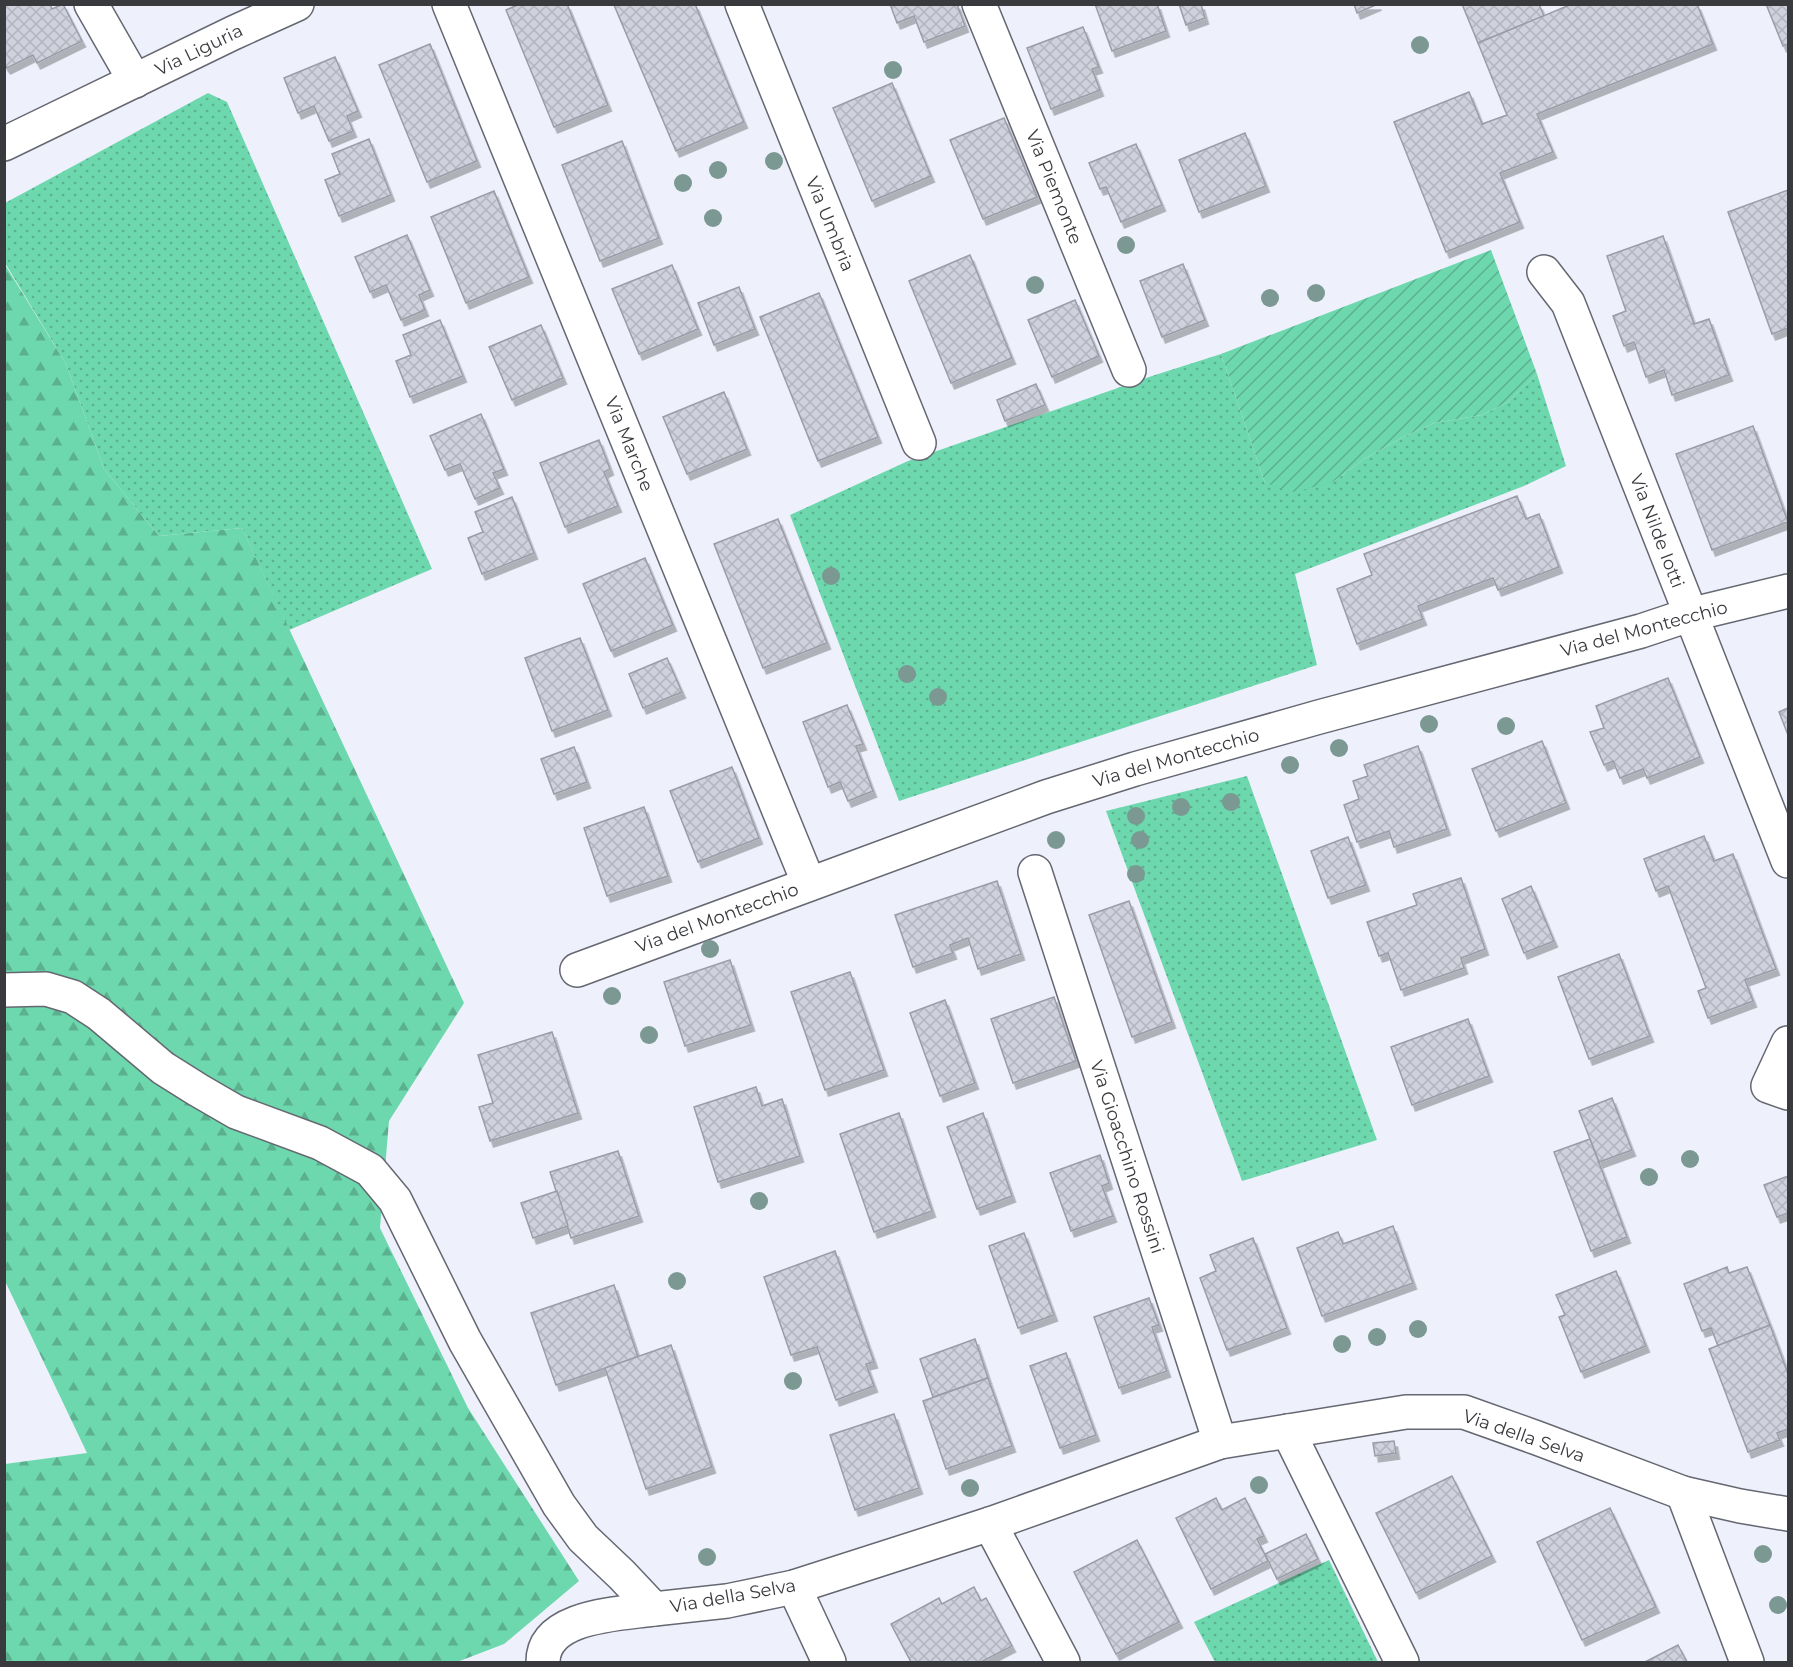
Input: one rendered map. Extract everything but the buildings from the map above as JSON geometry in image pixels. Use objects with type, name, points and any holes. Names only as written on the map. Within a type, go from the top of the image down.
[{"type":"street","name":"Via Liguria","points":[[91,4],[135,81]]},
{"type":"street","name":"Via Liguria","points":[[4,144],[297,4]]},
{"type":"street","name":"Via Marche","points":[[449,4],[808,884]]},
{"type":"street","name":"Via Umbria","points":[[742,4],[919,443]]},
{"type":"street","name":"Via Piemonte","points":[[979,4],[1129,370]]},
{"type":"street","name":"Via Nilde Iotti","points":[[1544,272],[1568,303],[1670,561],[1689,615],[1788,861]]},
{"type":"street","name":"Via del Montecchio","points":[[577,970],[1046,797],[1135,769],[1641,631],[1689,615],[1788,591]]},
{"type":"street","name":"Via Gioacchino Rossini","points":[[1035,872],[1220,1442]]},
{"type":"street","name":"Via della Selva","points":[[4,990],[46,989],[73,997],[99,1014],[163,1068],[198,1090],[236,1112],[320,1143],[370,1170],[394,1200],[465,1341],[559,1505],[583,1538],[654,1609],[727,1601],[794,1587],[990,1524],[1220,1442],[1406,1412],[1464,1412],[1683,1493],[1788,1514]]},
{"type":"street","points":[[1788,1043],[1768,1086],[1788,1093]]},
{"type":"street","points":[[1288,1431],[1402,1662]]},
{"type":"street","points":[[1683,1493],[1747,1662]]},
{"type":"street","points":[[990,1524],[1063,1662]]},
{"type":"street","points":[[794,1587],[829,1662]]},
{"type":"street","points":[[543,1662],[543,1655],[556,1633],[582,1620],[654,1609]]},
{"type":"green space","points":[[208,93],[227,102],[432,569],[289,630],[242,528],[159,536],[104,469],[66,364],[5,263],[5,203]]},
{"type":"green space","points":[[1491,250],[1537,374],[1508,402],[1482,415],[1434,423],[1403,437],[1364,459],[1333,482],[1294,492],[1265,483],[1221,354]]},
{"type":"green space","points":[[4,263],[66,364],[104,469],[159,536],[242,528],[464,1003],[389,1121],[380,1228],[468,1408],[579,1581],[504,1644],[457,1662],[5,1662],[5,1464],[87,1453],[5,1281]]},
{"type":"green space","points":[[1221,354],[1265,483],[1333,482],[1364,459],[1403,437],[1434,423],[1482,415],[1508,402],[1537,374],[1566,466],[1524,486],[1295,574],[1317,665],[899,801],[790,515],[908,461]]},
{"type":"green space","points":[[1247,776],[1377,1140],[1242,1181],[1106,811]]},
{"type":"green space","points":[[1329,1560],[1378,1662],[1215,1662],[1194,1622]]}]
